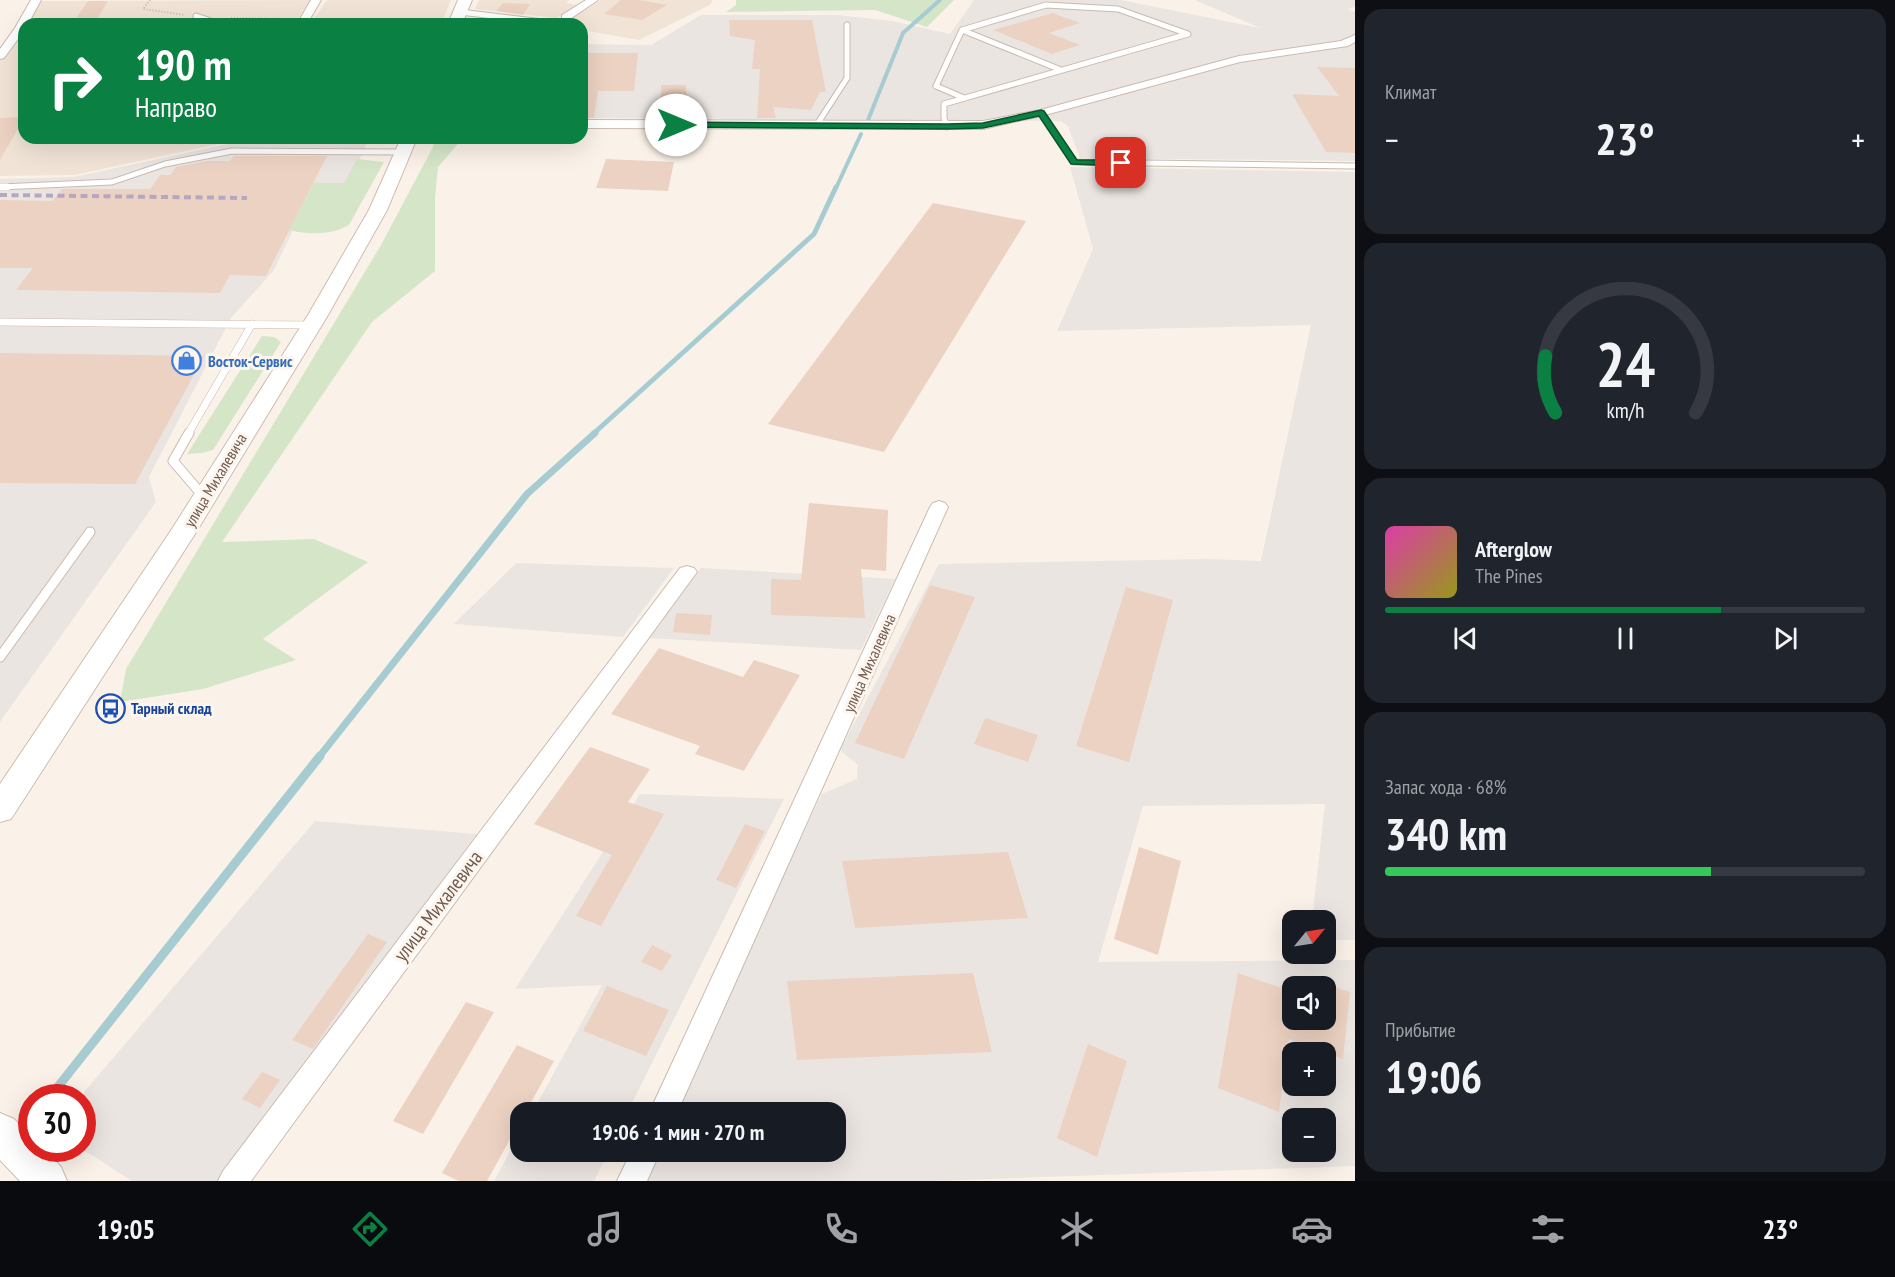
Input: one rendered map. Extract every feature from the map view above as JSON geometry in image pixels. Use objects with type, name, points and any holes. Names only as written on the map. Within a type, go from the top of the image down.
[{"type":"street","points":[[26,18],[36,0]]},
{"type":"street","points":[[306,18],[316,0]]},
{"type":"street","points":[[566,16],[593,0]]},
{"type":"street","points":[[0,56],[18,32]]},
{"type":"street","points":[[588,124],[983,125],[1041,113],[1239,59],[1344,44],[1355,38]]},
{"type":"street","name":"улица Михалевича","points":[[0,810],[182,534],[312,325],[378,210],[407,145]]},
{"type":"street","name":"улица Михалевича","points":[[668,1102],[939,507]]},
{"type":"street","name":"улица Михалевича","points":[[233,1181],[687,572]]},
{"type":"street","points":[[0,1131],[47,1181]]},
{"type":"street","points":[[632,1181],[641,1162]]},
{"type":"lane","points":[[947,126],[944,104],[964,99],[1188,34],[1118,9],[1046,5],[962,30],[936,86],[964,99]]},
{"type":"lane","points":[[460,12],[510,18]]},
{"type":"lane","points":[[196,16],[202,18]]},
{"type":"lane","points":[[816,126],[847,78],[847,25]]},
{"type":"lane","points":[[962,30],[1061,70]]},
{"type":"lane","points":[[1041,113],[1074,162],[1355,166]]},
{"type":"lane","points":[[0,187],[112,182],[165,164],[232,151],[360,150],[407,145]]},
{"type":"lane","points":[[0,322],[312,325]]},
{"type":"lane","points":[[204,497],[173,461],[252,324]]},
{"type":"lane","points":[[0,657],[90,532]]},
{"type":"shaded area","points":[[310,0],[298,18],[29,18],[41,1]]},
{"type":"shaded area","points":[[327,0],[451,0],[444,18],[314,18]]},
{"type":"shaded area","points":[[479,0],[569,0],[566,3],[577,5],[557,18],[475,9]]},
{"type":"shaded area","points":[[601,0],[713,0],[710,5],[639,40],[588,31],[588,18],[572,18]]},
{"type":"shaded area","points":[[974,0],[1121,0],[1260,28],[1195,0],[1355,0],[1355,7],[1347,9],[1355,12],[1355,161],[1080,158],[1068,126],[1060,121],[588,118],[588,44],[651,45],[701,15],[837,15],[892,21],[950,34]]},
{"type":"shaded area","points":[[18,34],[18,144],[218,144],[75,175],[0,176],[0,60]]},
{"type":"shaded area","points":[[228,144],[367,144],[348,184],[295,226],[274,270],[231,318],[149,477],[156,502],[0,722],[0,179],[74,177]]},
{"type":"shaded area","points":[[1070,167],[1355,172],[1355,940],[1336,940],[1336,910],[1313,910],[1325,804],[1143,806],[1098,962],[1282,961],[1282,964],[1336,964],[1336,960],[1355,960],[1355,1166],[931,1181],[635,1181],[644,1162],[846,1162],[846,1102],[673,1102],[822,794],[857,779],[858,765],[840,750],[939,564],[1208,559],[1261,561],[1311,325],[1057,331],[1093,249]]},
{"type":"shaded area","points":[[516,563],[674,568],[623,637],[454,624]]},
{"type":"shaded area","points":[[701,568],[895,579],[861,650],[647,638]]},
{"type":"shaded area","points":[[640,794],[784,799],[632,1102],[538,1102],[602,985],[515,989]]},
{"type":"shaded area","points":[[315,821],[477,834],[221,1181],[132,1181],[96,1158],[96,1084],[91,1084]]},
{"type":"shaded area","points":[[510,1151],[510,1162],[603,1162],[594,1181],[494,1181]]},
{"type":"green space","points":[[736,0],[954,0],[927,27],[875,10],[726,12],[736,5]]},
{"type":"green space","points":[[434,144],[458,144],[438,167],[435,198],[435,271],[372,322],[222,542],[314,539],[368,562],[263,639],[296,660],[203,689],[120,702],[126,669],[381,245]]},
{"type":"green space","points":[[357,159],[384,162],[349,225],[335,231],[320,233],[289,230],[314,183],[344,183]]},
{"type":"green space","points":[[262,336],[274,337],[281,342],[213,450],[187,454]]},
{"type":"building","points":[[621,0],[639,0],[667,5],[642,20],[604,14]]},
{"type":"building","points":[[88,1],[108,1],[98,18],[76,18]]},
{"type":"building","points":[[503,3],[530,4],[523,15],[496,11]]},
{"type":"building","points":[[1053,13],[1080,23],[1049,33],[1080,45],[1052,54],[993,30]]},
{"type":"building","points":[[729,20],[812,20],[826,92],[820,92],[811,110],[773,107],[776,118],[757,118],[760,69],[752,69],[755,40],[730,36]]},
{"type":"building","points":[[588,53],[638,53],[634,91],[598,91],[594,118],[588,118]]},
{"type":"building","points":[[1317,67],[1355,68],[1355,153],[1326,152],[1292,94],[1339,96]]},
{"type":"building","points":[[661,85],[686,85],[687,108],[661,108]]},
{"type":"building","points":[[18,117],[18,128],[0,160],[0,118]]},
{"type":"building","points":[[234,156],[327,156],[266,276],[230,275],[220,293],[16,290],[33,268],[0,268],[0,200],[52,201],[62,189],[150,189],[160,175],[170,175],[176,167],[207,161],[230,161]]},
{"type":"building","points":[[606,159],[674,162],[668,191],[596,188]]},
{"type":"building","points":[[933,203],[1026,221],[884,452],[768,424]]},
{"type":"building","points":[[0,353],[204,356],[135,484],[0,483]]},
{"type":"building","points":[[809,503],[888,510],[886,571],[861,569],[865,618],[771,615],[771,579],[801,580]]},
{"type":"building","points":[[930,585],[975,597],[904,759],[855,743]]},
{"type":"building","points":[[1126,587],[1173,600],[1129,762],[1076,746]]},
{"type":"building","points":[[676,613],[712,615],[710,635],[673,632]]},
{"type":"building","points":[[659,648],[743,677],[754,660],[800,675],[744,771],[695,754],[700,746],[611,714]]},
{"type":"building","points":[[985,718],[1038,735],[1028,762],[974,744]]},
{"type":"building","points":[[590,747],[650,769],[628,802],[664,814],[601,926],[576,916],[612,855],[534,824]]},
{"type":"building","points":[[745,824],[765,831],[736,888],[716,880]]},
{"type":"building","points":[[1139,847],[1181,861],[1158,955],[1114,939]]},
{"type":"building","points":[[1008,852],[1028,918],[855,928],[842,861]]},
{"type":"building","points":[[368,934],[387,942],[313,1049],[292,1040]]},
{"type":"building","points":[[652,945],[672,955],[662,971],[641,962]]},
{"type":"building","points":[[973,973],[992,1052],[797,1060],[787,981]]},
{"type":"building","points":[[1238,973],[1282,988],[1282,1030],[1336,1030],[1336,987],[1350,992],[1343,1059],[1336,1056],[1336,1042],[1297,1042],[1289,1039],[1289,1042],[1282,1042],[1282,1090],[1279,1112],[1218,1088]]},
{"type":"building","points":[[607,986],[669,1010],[646,1056],[583,1031]]},
{"type":"building","points":[[466,1002],[494,1012],[423,1134],[393,1121]]},
{"type":"building","points":[[1088,1044],[1127,1061],[1097,1157],[1057,1138]]},
{"type":"building","points":[[517,1045],[554,1061],[531,1102],[510,1102],[510,1139],[487,1181],[459,1181],[442,1173]]},
{"type":"building","points":[[262,1072],[280,1080],[260,1108],[242,1099]]},
{"type":"waterway","points":[[868,120],[903,33],[940,0]]},
{"type":"waterway","points":[[836,188],[861,134]]},
{"type":"waterway","points":[[593,434],[814,234],[836,187]]},
{"type":"waterway","points":[[319,757],[527,494],[595,433]]},
{"type":"waterway","points":[[60,1084],[320,756]]},
{"type":"railway","points":[[0,195],[247,198]]},
{"type":"place","name":"Восток-Сервис","points":[[187,361]]},
{"type":"place","name":"Тарный склад","points":[[110,708]]},
{"type":"route","points":[[676,125],[983,125],[1041,113],[1074,162],[1121,163]]}]
